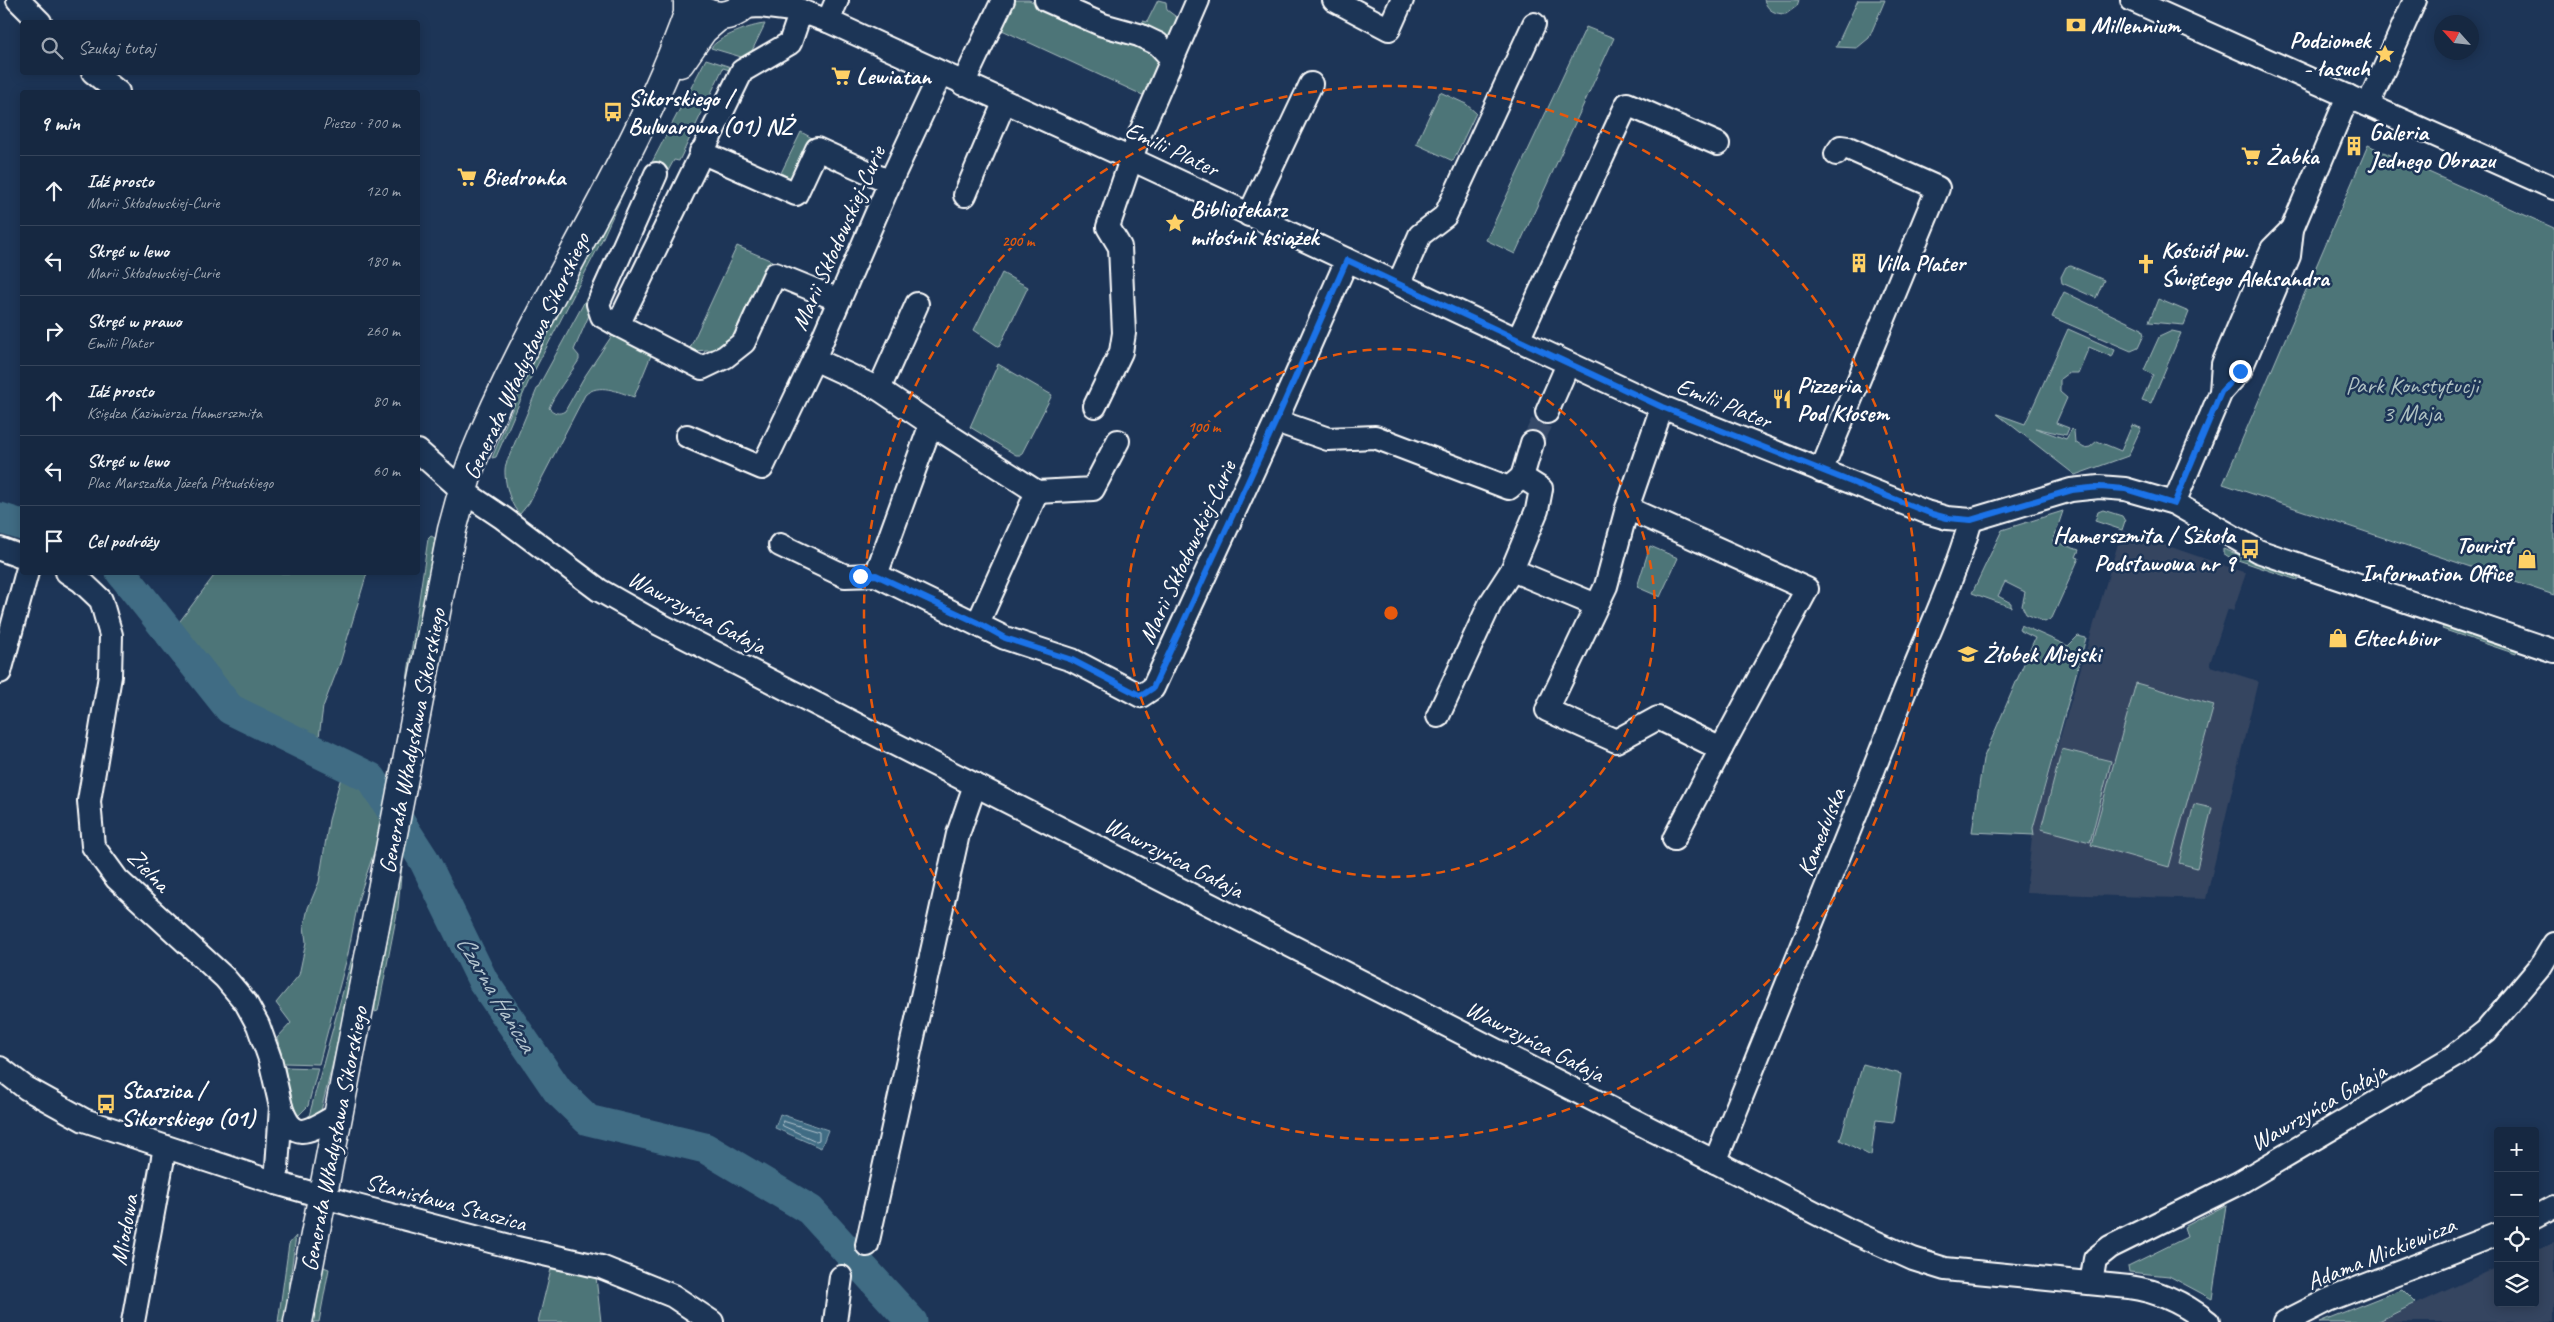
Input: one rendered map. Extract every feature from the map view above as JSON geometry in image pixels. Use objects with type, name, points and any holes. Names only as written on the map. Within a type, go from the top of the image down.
[{"type":"main road","points":[[689,0],[700,11],[737,8]]},
{"type":"main road","name":"Generała Władysława Sikorskiego","points":[[298,1322],[340,1114],[452,530],[463,491],[475,455],[520,358],[650,108],[688,14],[689,0]]},
{"type":"main road","name":"Generała Władysława Sikorskiego","points":[[650,108],[703,30],[737,8]]},
{"type":"street","points":[[18,0],[38,20]]},
{"type":"street","points":[[828,21],[837,0]]},
{"type":"street","points":[[963,84],[1003,0]]},
{"type":"street","points":[[1095,406],[1100,380],[1121,352],[1124,333],[1120,247],[1108,227],[1131,159],[1198,0]]},
{"type":"street","points":[[1334,0],[1389,29],[1402,0]]},
{"type":"street","points":[[2132,0],[2554,188]]},
{"type":"street","points":[[2174,504],[2221,392],[2224,364],[2272,249],[2292,229],[2358,101],[2415,0]]},
{"type":"street","points":[[1060,3],[1103,25],[1139,35],[1158,44],[1172,59]]},
{"type":"street","points":[[618,325],[742,71],[790,43],[792,6]]},
{"type":"street","name":"Emilii Plater","points":[[737,8],[792,6],[1131,159],[1662,407],[1926,512],[1947,518],[1971,520]]},
{"type":"street","points":[[1399,283],[1420,235],[1445,216],[1534,24]]},
{"type":"street","name":"Marii Skłodowskiej-Curie","points":[[941,73],[890,182],[814,359],[879,389],[1036,492]]},
{"type":"street","points":[[97,75],[116,90]]},
{"type":"street","points":[[1250,215],[1312,84]]},
{"type":"street","points":[[965,195],[1004,103]]},
{"type":"street","points":[[1518,340],[1627,104],[1718,144]]},
{"type":"street","points":[[1820,471],[1938,188],[1848,148],[1841,147],[1836,154]]},
{"type":"street","points":[[701,152],[796,194],[817,149],[890,182]]},
{"type":"street","points":[[656,174],[598,304],[602,316],[702,368],[725,357],[744,342],[775,274],[839,300]]},
{"type":"street","name":"Marii Skłodowskiej-Curie","points":[[780,545],[845,576],[876,575],[978,623],[1005,638],[1072,660],[1141,696],[1153,688],[1276,421],[1347,260]]},
{"type":"street","points":[[879,389],[917,304]]},
{"type":"street","points":[[687,436],[762,468],[814,359]]},
{"type":"street","points":[[1547,412],[1568,364]]},
{"type":"street","points":[[1662,407],[1627,508],[1606,586],[1548,710],[1616,741],[1658,718],[1721,749]]},
{"type":"street","points":[[1276,421],[1328,439],[1375,437],[1509,488],[1522,477],[1532,443]]},
{"type":"street","points":[[876,575],[931,424]]},
{"type":"street","points":[[978,623],[1036,492],[1093,489],[1118,440]]},
{"type":"street","name":"Wawrzyńca Gałaja","points":[[420,453],[463,491],[503,518],[600,590],[659,624],[1851,1231],[1921,1262],[1945,1269],[2091,1283],[2158,1292],[2191,1308],[2208,1322]]},
{"type":"street","points":[[1438,716],[1490,604],[1512,570],[1537,510],[1540,489],[1522,477]]},
{"type":"street","points":[[1971,520],[2072,490],[2100,487],[2125,489],[2174,504],[2258,551],[2554,651]]},
{"type":"street","points":[[1627,508],[1807,589],[1674,839]]},
{"type":"street","name":"Kamedulska","points":[[1715,1162],[1835,868],[1911,674],[1949,589],[1971,520]]},
{"type":"street","points":[[0,549],[20,556]]},
{"type":"street","points":[[1512,570],[1596,605]]},
{"type":"street","points":[[0,672],[26,575]]},
{"type":"street","name":"Zielna","points":[[72,575],[82,581],[100,600],[111,635],[110,676],[89,801],[92,846],[117,879],[226,978],[246,1003],[258,1025],[270,1059],[281,1107],[276,1183]]},
{"type":"street","points":[[867,1245],[958,834],[975,785]]},
{"type":"street","name":"Wawrzyńca Gałaja","points":[[2091,1283],[2095,1259],[2110,1247],[2239,1183],[2453,1057],[2486,1030],[2540,967],[2554,944]]},
{"type":"street","name":"Stanisława Staszica","points":[[0,1068],[26,1088],[84,1120],[276,1183],[508,1246],[601,1267],[673,1296],[712,1322]]},
{"type":"street","points":[[281,1107],[288,1125],[294,1130],[302,1131],[340,1114]]},
{"type":"street","name":"Miodowa","points":[[133,1322],[165,1147]]},
{"type":"street","points":[[2537,1217],[2554,1207]]},
{"type":"street","name":"Adama Mickiewicza","points":[[2285,1322],[2328,1300],[2494,1236]]},
{"type":"street","points":[[835,1322],[841,1277]]},
{"type":"shaded area","points":[[2122,530],[2246,573],[2233,611],[2228,609],[2210,666],[2258,681],[2206,899],[2026,893],[2033,828]]},
{"type":"shaded area","points":[[2554,1242],[2554,1322],[2377,1322],[2494,1269],[2494,1307],[2539,1307],[2539,1248]]},
{"type":"green space","points":[[1014,0],[1029,0],[1112,40],[1126,43],[1138,33],[1143,21],[1147,22],[1158,0],[1166,2],[1167,10],[1183,22],[1149,98],[1002,30]]},
{"type":"green space","points":[[1764,0],[1799,0],[1797,6],[1786,14],[1772,11]]},
{"type":"green space","points":[[1858,0],[1885,0],[1869,38],[1857,48],[1836,47]]},
{"type":"green space","points":[[765,24],[748,59],[711,48],[720,40],[735,32]]},
{"type":"green space","points":[[1586,27],[1614,38],[1515,254],[1486,240]]},
{"type":"green space","points":[[706,59],[737,69],[736,72],[723,68],[679,161],[674,160],[590,313],[574,350],[579,356],[579,360],[549,408],[557,413],[565,411],[583,379],[613,334],[652,353],[634,397],[609,389],[596,389],[585,395],[529,503],[520,514],[510,498],[505,475],[506,464],[537,389],[586,299],[650,166]]},
{"type":"green space","points":[[1440,92],[1466,104],[1476,113],[1453,161],[1416,144]]},
{"type":"green space","points":[[801,132],[814,139],[797,178],[790,178],[781,173]]},
{"type":"green space","name":"Park Konstytucji 3 Maja","points":[[2368,145],[2554,228],[2554,595],[2223,484]]},
{"type":"green space","points":[[638,161],[600,244],[528,383],[496,457],[492,458],[524,382],[560,306]]},
{"type":"green space","points":[[737,246],[772,261],[752,309],[735,336],[723,345],[708,350],[689,350]]},
{"type":"green space","points":[[2071,266],[2104,280],[2096,298],[2062,283],[2061,277],[2066,267]]},
{"type":"green space","points":[[1002,273],[1028,287],[999,347],[974,330]]},
{"type":"green space","points":[[2064,292],[2142,329],[2144,335],[2138,348],[2131,351],[2052,317]]},
{"type":"green space","points":[[2158,299],[2189,312],[2184,325],[2149,322]]},
{"type":"green space","points":[[2068,329],[2115,350],[2112,357],[2089,347],[2078,373],[2068,373],[2060,379],[2060,392],[2067,398],[2056,423],[2069,428],[2066,435],[2035,428],[2066,439],[2072,429],[2075,442],[2084,448],[2090,447],[2097,441],[2121,451],[2132,425],[2141,428],[2128,456],[2075,475],[1997,414],[2025,424]]},
{"type":"green space","points":[[2172,331],[2181,333],[2151,403],[2142,400],[2153,375],[2144,370],[2159,337]]},
{"type":"green space","points":[[998,364],[1052,395],[1021,455],[1016,455],[970,427]]},
{"type":"green space","points":[[2103,510],[2122,516],[2125,521],[2122,530],[2095,521],[2098,512]]},
{"type":"green space","points":[[2063,511],[2053,541],[2079,550],[2076,557],[2079,558],[2052,618],[2045,622],[2026,614],[2022,606],[2025,592],[2005,582],[1998,596],[2011,603],[2011,607],[1972,593],[2002,530]]},
{"type":"green space","points":[[431,536],[435,538],[418,646],[398,740],[428,539]]},
{"type":"green space","points":[[1650,546],[1678,558],[1660,597],[1637,587]]},
{"type":"green space","points":[[2223,549],[2299,576],[2297,580],[2229,557],[2223,553]]},
{"type":"green space","points":[[214,575],[366,575],[340,663],[323,707],[319,737],[273,723],[242,708],[200,651],[177,625]]},
{"type":"green space","points":[[2021,625],[2068,646],[2078,636],[2086,638],[2033,828],[2034,835],[1972,832],[1983,759],[2035,638],[2019,630]]},
{"type":"green space","points":[[2444,625],[2517,650],[2516,654],[2442,629]]},
{"type":"green space","points":[[2136,683],[2214,705],[2169,867],[2091,845]]},
{"type":"green space","points":[[2062,749],[2111,761],[2090,842],[2041,829]]},
{"type":"green space","points":[[342,774],[356,779],[379,802],[382,828],[359,897],[348,954],[319,1064],[284,1063],[277,1038],[291,1023],[276,1003],[299,975],[306,942],[304,926],[308,908],[319,882],[329,820]]},
{"type":"green space","points":[[2194,804],[2212,808],[2197,868],[2179,863]]},
{"type":"green space","points":[[400,864],[402,864],[398,908],[378,1011],[375,1012],[375,1000]]},
{"type":"green space","points":[[352,958],[358,960],[320,1115],[306,1127]]},
{"type":"green space","points":[[1863,1064],[1901,1074],[1893,1122],[1876,1120],[1871,1156],[1840,1140]]},
{"type":"green space","points":[[285,1067],[318,1068],[308,1106],[299,1115],[291,1114]]},
{"type":"green space","points":[[2226,1205],[2212,1299],[2169,1276],[2129,1272],[2128,1266],[2187,1237],[2184,1227]]},
{"type":"green space","points":[[296,1236],[284,1322],[278,1322],[289,1244]]},
{"type":"green space","points":[[321,1266],[329,1269],[319,1322],[309,1322]]},
{"type":"green space","points":[[551,1269],[596,1277],[601,1322],[538,1322]]},
{"type":"green space","points":[[2402,1289],[2416,1303],[2377,1322],[2319,1322]]},
{"type":"water","points":[[780,1114],[828,1130],[821,1148],[775,1128]]},
{"type":"waterway","name":"Czarna Hańcza","points":[[0,518],[20,524]]},
{"type":"waterway","name":"Czarna Hańcza","points":[[123,575],[230,709],[371,778],[424,860],[483,981],[558,1091],[588,1120],[705,1148],[810,1210],[912,1322]]},
{"type":"tunnel","points":[[1532,443],[1547,412]]},
{"type":"place","name":"Millennium","points":[[2076,25]]},
{"type":"place","name":"Podziomek - łasuch","points":[[2385,54]]},
{"type":"place","name":"Lewiatan","points":[[841,76]]},
{"type":"place","name":"Sikorskiego / Bulwarowa (01) NŻ","points":[[613,112]]},
{"type":"place","name":"Galeria Jednego Obrazu","points":[[2354,146]]},
{"type":"place","name":"Żabka","points":[[2251,156]]},
{"type":"place","name":"Biedronka","points":[[467,177]]},
{"type":"place","name":"Bibliotekarz miłośnik książek","points":[[1175,223]]},
{"type":"place","name":"Villa Plater","points":[[1859,263]]},
{"type":"place","name":"Kościół pw. Świętego Aleksandra","points":[[2146,264]]},
{"type":"place","name":"Pizzeria Pod Kłosem","points":[[1782,399]]},
{"type":"place","name":"Hamerszmita / Szkoła Podstawowa nr 9","points":[[2250,549]]},
{"type":"place","name":"Tourist Information Office","points":[[2527,559]]},
{"type":"place","name":"Eltechbiur","points":[[2338,638]]},
{"type":"place","name":"Żłobek Miejski","points":[[1968,654]]},
{"type":"place","name":"Staszica / Sikorskiego (01)","points":[[106,1104]]},
{"type":"route","points":[[860,576],[876,575],[978,623],[1005,638],[1072,660],[1141,696],[1153,688],[1339,283],[1347,260],[1662,407],[1854,485],[1947,518],[1971,520],[2072,490],[2100,487],[2117,487],[2137,491],[2174,504],[2221,392],[2240,371]]}]
